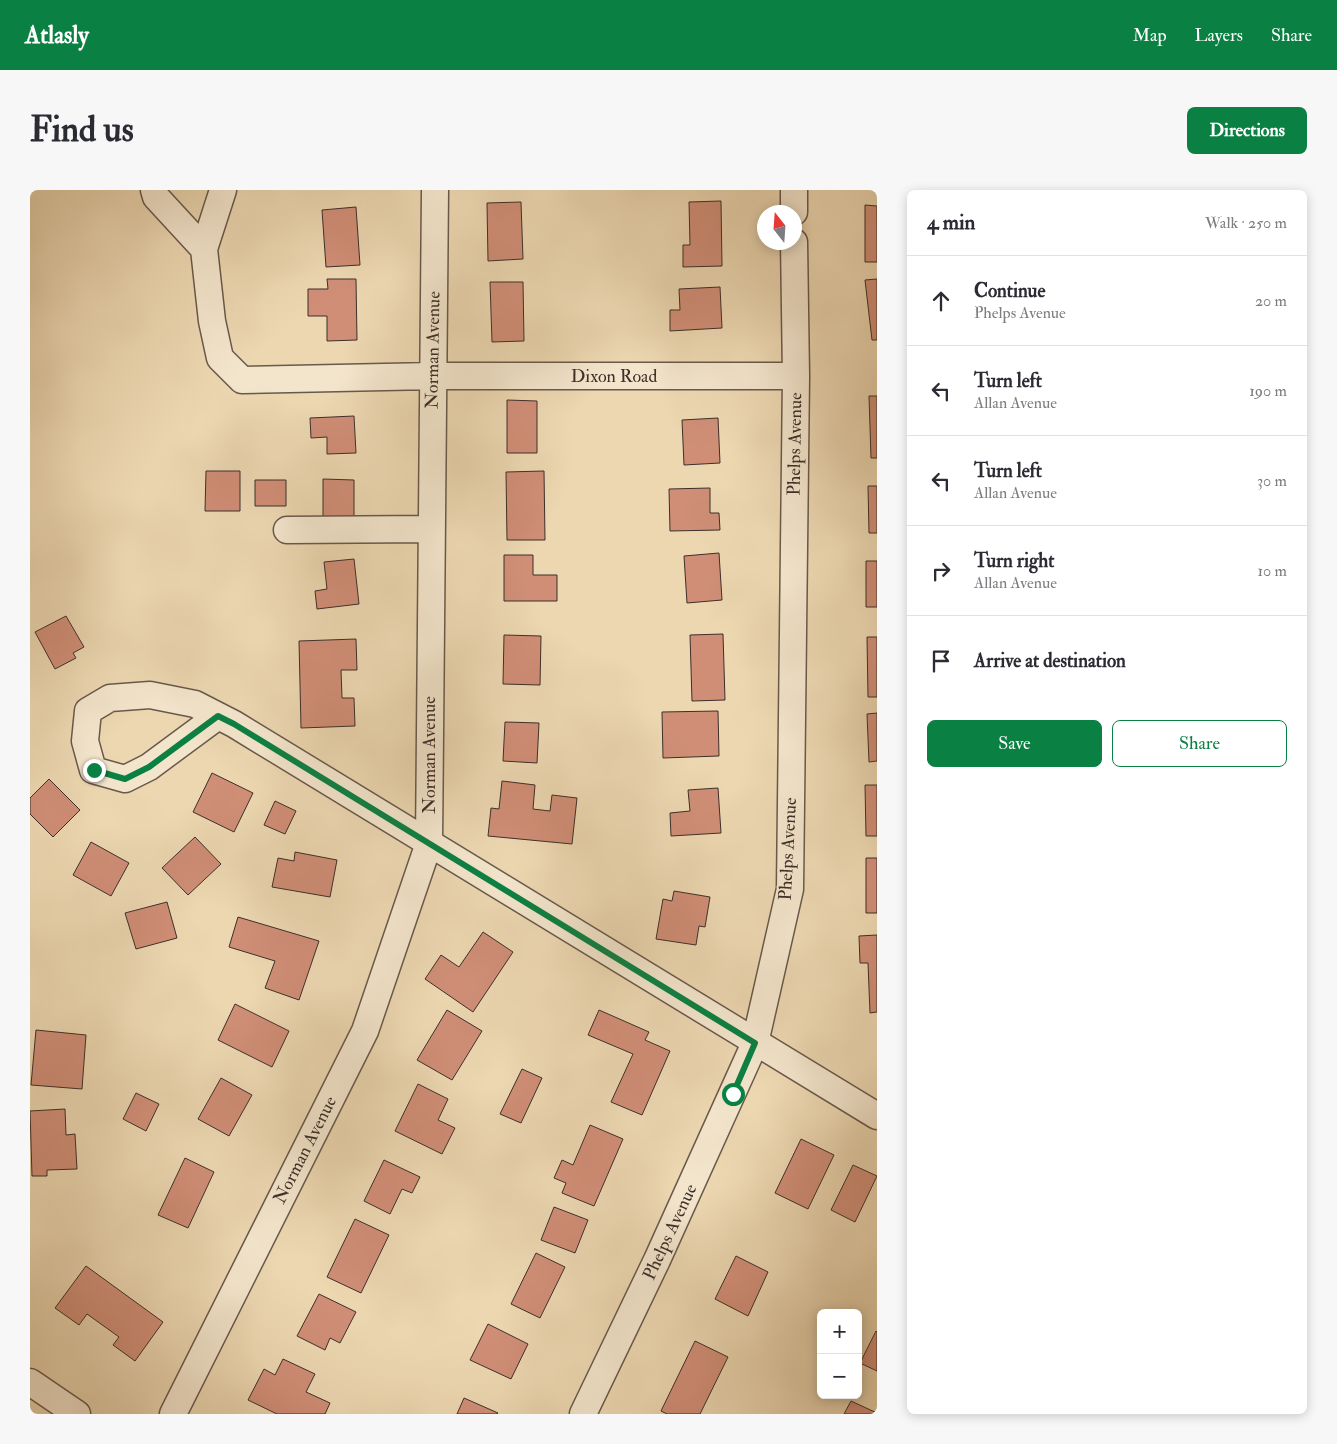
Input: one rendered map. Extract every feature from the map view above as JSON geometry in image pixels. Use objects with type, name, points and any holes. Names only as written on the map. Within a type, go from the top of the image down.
[{"type":"street","points":[[154,190],[156,197],[204,249],[223,190]]},
{"type":"street","name":"Norman Avenue","points":[[174,1414],[365,1031],[429,844],[435,190]]},
{"type":"street","points":[[794,190],[794,205]]},
{"type":"street","name":"Dixon Road","points":[[204,249],[212,321],[220,358],[242,380],[432,376],[796,376]]},
{"type":"street","name":"Phelps Avenue","points":[[583,1414],[657,1260],[755,1043],[790,889],[796,376],[794,250]]},
{"type":"street","points":[[287,530],[431,529]]},
{"type":"street","points":[[218,716],[149,767],[125,779],[94,770],[85,741],[88,711],[110,698],[150,695],[195,704],[218,716],[877,1116]]},
{"type":"street","points":[[30,1382],[78,1414]]},
{"type":"building","points":[[721,201],[722,266],[683,267],[683,245],[690,245],[689,202]]},
{"type":"building","points":[[521,202],[523,259],[488,261],[487,203]]},
{"type":"building","points":[[865,205],[877,206],[877,262],[865,262]]},
{"type":"building","points":[[356,207],[360,265],[326,267],[322,210]]},
{"type":"building","points":[[327,279],[356,279],[357,340],[327,341],[327,316],[308,316],[308,289],[328,289]]},
{"type":"building","points":[[877,279],[877,340],[872,340],[865,280]]},
{"type":"building","points":[[490,282],[523,282],[524,341],[492,342]]},
{"type":"building","points":[[720,287],[722,328],[670,331],[670,310],[680,310],[679,289]]},
{"type":"building","points":[[869,396],[877,396],[877,458],[871,458]]},
{"type":"building","points":[[507,400],[537,401],[537,453],[507,453]]},
{"type":"building","points":[[354,416],[356,453],[327,454],[327,437],[311,438],[310,418]]},
{"type":"building","points":[[718,418],[720,463],[684,465],[682,420]]},
{"type":"building","points":[[206,471],[240,471],[240,511],[205,511]]},
{"type":"building","points":[[544,471],[545,540],[507,540],[506,472]]},
{"type":"building","points":[[323,479],[354,480],[354,523],[323,522]]},
{"type":"building","points":[[255,480],[286,480],[286,506],[255,506]]},
{"type":"building","points":[[868,486],[877,486],[877,533],[869,533]]},
{"type":"building","points":[[710,488],[710,513],[719,513],[720,530],[670,531],[669,489]]},
{"type":"building","points":[[719,553],[722,600],[687,603],[684,556]]},
{"type":"building","points":[[504,555],[533,555],[533,575],[557,575],[557,601],[504,601]]},
{"type":"building","points":[[354,559],[359,604],[317,609],[315,591],[327,589],[324,562]]},
{"type":"building","points":[[866,561],[877,561],[877,607],[866,607]]},
{"type":"building","points":[[66,616],[84,647],[73,653],[76,658],[55,669],[35,632]]},
{"type":"building","points":[[723,634],[725,700],[692,701],[690,635]]},
{"type":"building","points":[[504,635],[541,636],[540,685],[503,684]]},
{"type":"building","points":[[867,637],[877,637],[877,697],[868,697]]},
{"type":"building","points":[[356,639],[357,670],[341,670],[342,698],[354,698],[355,726],[301,728],[299,641]]},
{"type":"building","points":[[718,711],[719,756],[663,758],[662,712]]},
{"type":"building","points":[[877,713],[877,761],[869,762],[867,714]]},
{"type":"building","points":[[505,722],[539,723],[537,763],[503,761]]},
{"type":"building","points":[[212,773],[253,793],[234,832],[193,812]]},
{"type":"building","points":[[49,779],[80,810],[53,837],[30,814],[30,798]]},
{"type":"building","points":[[502,781],[535,785],[533,809],[550,811],[552,795],[577,798],[572,844],[488,836],[491,808],[499,809]]},
{"type":"building","points":[[865,785],[877,785],[877,836],[866,836]]},
{"type":"building","points":[[718,788],[721,833],[671,836],[670,813],[690,811],[688,790]]},
{"type":"building","points":[[275,801],[296,811],[285,834],[264,825]]},
{"type":"building","points":[[195,837],[221,864],[188,895],[162,868]]},
{"type":"building","points":[[91,842],[129,863],[111,896],[73,875]]},
{"type":"building","points":[[295,852],[337,860],[330,897],[272,887],[278,858],[294,861]]},
{"type":"building","points":[[866,858],[877,858],[877,913],[866,913]]},
{"type":"building","points":[[674,891],[710,897],[705,927],[699,926],[696,945],[656,939],[663,899],[672,901]]},
{"type":"building","points":[[167,902],[177,938],[136,949],[125,913]]},
{"type":"building","points":[[238,917],[319,941],[299,1000],[265,988],[275,961],[229,947]]},
{"type":"building","points":[[483,932],[513,952],[473,1012],[425,979],[441,955],[459,967]]},
{"type":"building","points":[[877,935],[877,1012],[870,1013],[868,963],[860,963],[859,936]]},
{"type":"building","points":[[235,1004],[289,1031],[272,1067],[218,1040]]},
{"type":"building","points":[[447,1010],[482,1031],[452,1080],[417,1060]]},
{"type":"building","points":[[599,1010],[649,1032],[645,1040],[670,1051],[642,1115],[611,1102],[633,1054],[588,1035]]},
{"type":"building","points":[[36,1030],[86,1035],[82,1089],[31,1085]]},
{"type":"building","points":[[522,1069],[542,1078],[521,1123],[500,1114]]},
{"type":"building","points":[[221,1078],[252,1095],[229,1136],[198,1119]]},
{"type":"building","points":[[418,1084],[448,1099],[438,1120],[455,1128],[442,1154],[395,1131]]},
{"type":"building","points":[[136,1093],[159,1104],[146,1131],[123,1119]]},
{"type":"building","points":[[65,1109],[66,1135],[75,1134],[77,1169],[47,1170],[47,1176],[32,1176],[30,1111]]},
{"type":"building","points":[[590,1125],[623,1139],[594,1206],[562,1193],[566,1183],[554,1178],[562,1160],[573,1165]]},
{"type":"building","points":[[801,1139],[834,1155],[808,1209],[775,1193]]},
{"type":"building","points":[[185,1158],[214,1172],[188,1228],[158,1215]]},
{"type":"building","points":[[384,1160],[420,1177],[412,1193],[402,1189],[390,1214],[364,1201]]},
{"type":"building","points":[[853,1165],[877,1176],[855,1222],[831,1210]]},
{"type":"building","points":[[554,1207],[588,1220],[575,1253],[541,1240]]},
{"type":"building","points":[[355,1219],[389,1235],[361,1293],[327,1277]]},
{"type":"building","points":[[536,1253],[565,1267],[540,1318],[511,1304]]},
{"type":"building","points":[[736,1256],[768,1272],[748,1316],[715,1299]]},
{"type":"building","points":[[86,1266],[163,1322],[135,1361],[113,1345],[119,1337],[87,1314],[79,1325],[55,1308]]},
{"type":"building","points":[[319,1294],[356,1312],[340,1343],[330,1338],[325,1350],[297,1336]]},
{"type":"building","points":[[488,1324],[528,1344],[511,1379],[470,1360]]},
{"type":"building","points":[[876,1331],[877,1371],[862,1364],[862,1359]]},
{"type":"building","points":[[695,1341],[728,1357],[700,1414],[667,1414],[661,1411]]},
{"type":"building","points":[[283,1359],[315,1374],[306,1392],[330,1403],[325,1414],[277,1414],[248,1400],[264,1369],[275,1375]]},
{"type":"building","points":[[464,1398],[498,1413],[457,1414]]},
{"type":"building","points":[[851,1401],[877,1413],[877,1414],[844,1414]]},
{"type":"route","points":[[94,770],[125,779],[149,767],[218,716],[234,724],[755,1043],[733,1094]]}]
